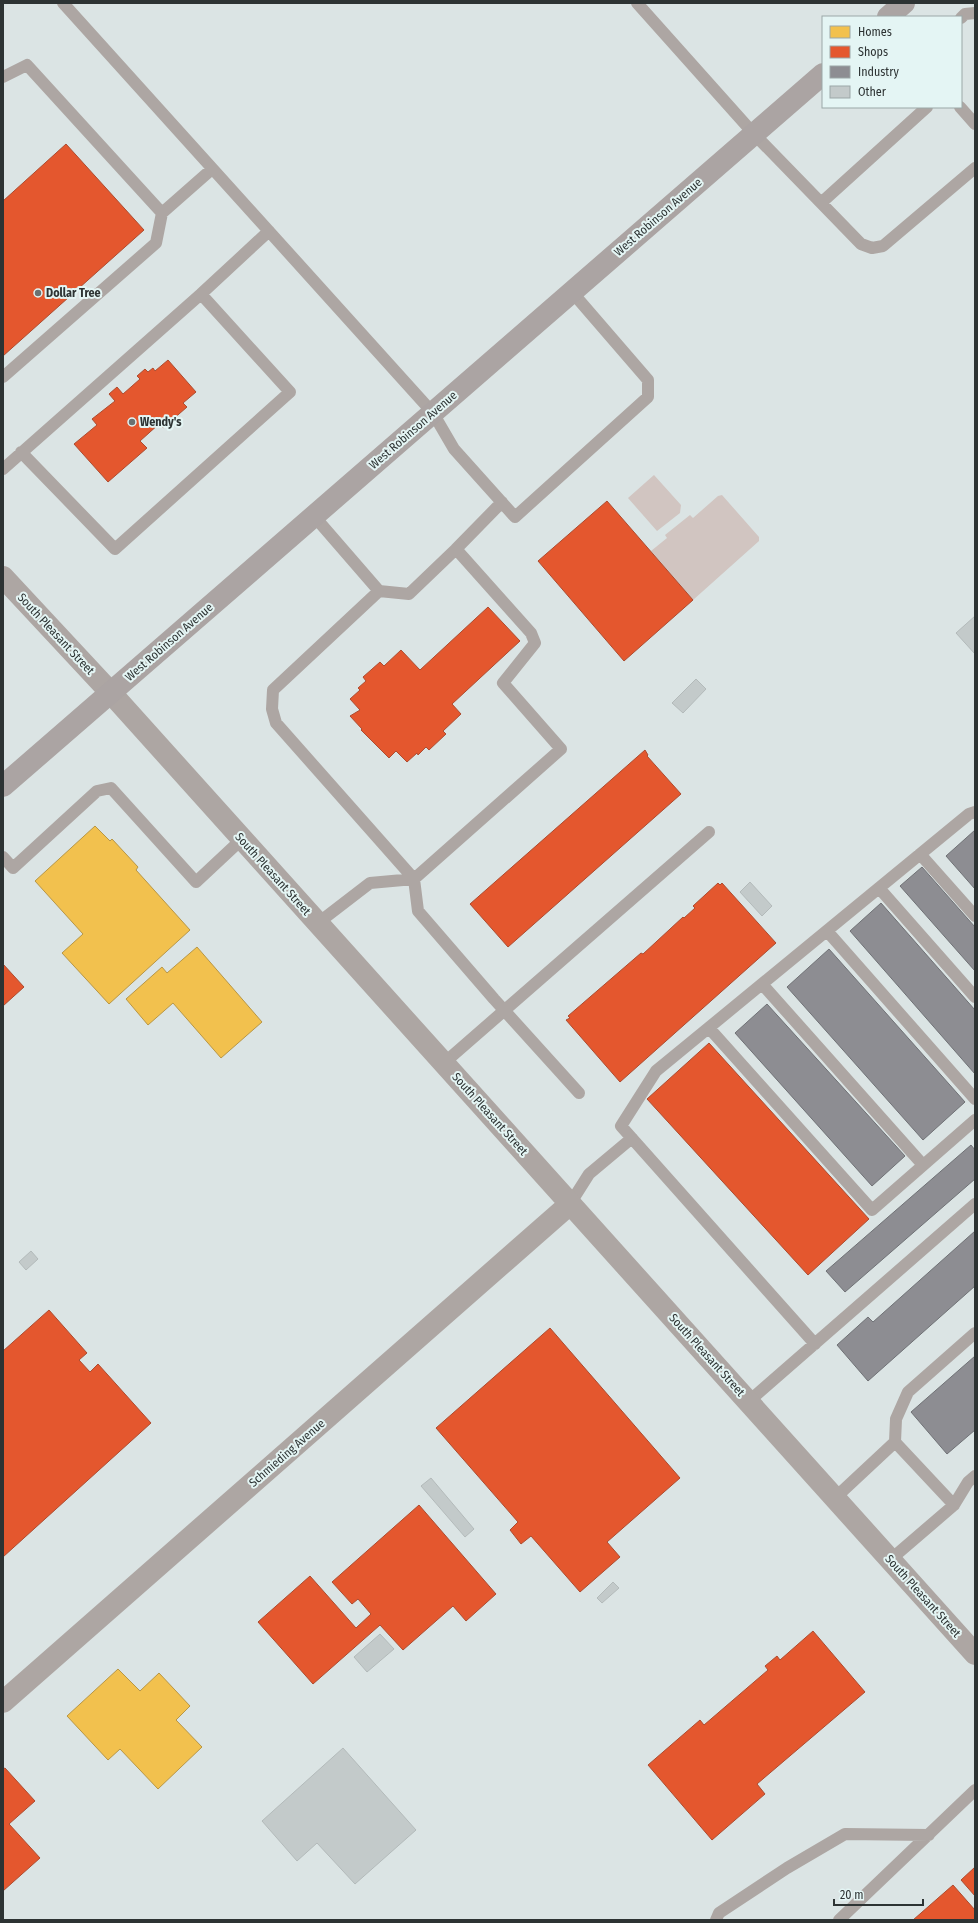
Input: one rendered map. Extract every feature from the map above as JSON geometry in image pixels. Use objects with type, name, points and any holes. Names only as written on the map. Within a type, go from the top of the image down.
[{"type":"street","points":[[889,16],[904,3]]},
{"type":"street","name":"West Robinson Avenue","points":[[3,786],[822,75]]},
{"type":"street","name":"South Pleasant Street","points":[[3,577],[111,693],[975,1654]]},
{"type":"street","name":"Schmieding Avenue","points":[[3,1702],[570,1204]]},
{"type":"lane","points":[[62,3],[433,413],[454,449],[514,517],[648,396],[648,380],[572,292]]},
{"type":"lane","points":[[637,3],[754,134],[861,244],[872,248],[883,246],[975,168]]},
{"type":"lane","points":[[962,17],[965,14],[975,14]]},
{"type":"lane","points":[[3,77],[27,64],[162,213]]},
{"type":"lane","points":[[821,203],[926,108]]},
{"type":"lane","points":[[961,108],[975,124]]},
{"type":"lane","points":[[3,378],[156,242],[162,213],[212,169]]},
{"type":"lane","points":[[3,469],[201,294],[269,231]]},
{"type":"lane","points":[[21,452],[115,549],[121,544],[290,392],[201,294]]},
{"type":"lane","points":[[314,516],[379,591],[409,594],[502,502]]},
{"type":"lane","points":[[318,923],[370,883],[414,879],[561,749],[503,683],[536,643],[531,633],[456,549]]},
{"type":"lane","points":[[379,591],[273,690],[272,709],[276,723],[414,879],[418,911],[505,1012],[579,1093]]},
{"type":"lane","points":[[3,857],[13,868],[97,791],[111,788],[196,882],[242,839]]},
{"type":"lane","points":[[815,1344],[621,1126],[656,1071],[920,854],[970,814],[975,812]]},
{"type":"lane","points":[[444,1063],[505,1012],[709,832]]},
{"type":"lane","points":[[920,854],[975,916]]},
{"type":"lane","points":[[879,888],[975,997]]},
{"type":"lane","points":[[827,931],[975,1099]]},
{"type":"lane","points":[[762,984],[923,1165]]},
{"type":"lane","points":[[709,1028],[872,1210],[975,1120]]},
{"type":"lane","points":[[570,1204],[588,1174],[632,1138]]},
{"type":"lane","points":[[748,1402],[975,1204]]},
{"type":"lane","points":[[835,1498],[895,1442],[896,1419],[908,1392],[975,1333]]},
{"type":"lane","points":[[895,1442],[954,1505]]},
{"type":"lane","points":[[890,1560],[954,1505],[968,1482],[975,1476]]},
{"type":"lane","points":[[839,1920],[975,1790]]},
{"type":"lane","points":[[716,1920],[719,1913],[780,1872],[845,1834],[929,1835]]},
{"type":"shaded area","points":[[654,475],[681,505],[680,513],[657,531],[628,498]]},
{"type":"shaded area","points":[[722,495],[759,537],[759,541],[693,600],[651,551],[667,538],[665,535],[690,515],[693,518],[718,496]]},
{"type":"building: Homes","points":[[95,826],[110,841],[112,839],[138,867],[136,870],[190,930],[109,1004],[62,953],[83,934],[35,881]]},
{"type":"building: Homes","points":[[197,947],[262,1022],[221,1058],[173,1003],[148,1025],[126,999],[162,967],[167,973]]},
{"type":"building: Homes","points":[[118,1669],[140,1691],[159,1673],[190,1706],[176,1720],[202,1747],[158,1789],[120,1749],[108,1760],[67,1716]]},
{"type":"building: Shops","name":"Dollar Tree","points":[[66,144],[144,230],[3,356],[3,201]]},
{"type":"building: Shops","name":"Wendy's","points":[[168,360],[196,392],[183,403],[187,407],[163,428],[159,424],[140,441],[147,448],[108,482],[74,444],[97,425],[92,419],[115,401],[109,394],[117,387],[123,394],[140,379],[137,376],[145,369],[148,372],[153,368],[155,371]]},
{"type":"building: Shops","points":[[607,501],[693,600],[624,661],[538,561]]},
{"type":"building: Shops","points":[[488,607],[520,641],[452,704],[461,714],[443,731],[446,734],[429,750],[426,747],[418,755],[417,753],[407,762],[396,751],[389,758],[361,730],[362,729],[350,716],[360,710],[350,699],[360,690],[358,688],[366,681],[363,677],[380,662],[384,666],[401,650],[420,670]]},
{"type":"building: Shops","points":[[645,750],[648,755],[647,756],[681,794],[508,947],[470,904]]},
{"type":"building: Shops","points":[[718,883],[720,885],[722,883],[776,943],[620,1082],[566,1020],[570,1018],[568,1016],[641,953],[643,954],[683,917],[684,918],[695,908],[693,906]]},
{"type":"building: Shops","points":[[3,964],[24,987],[3,1006]]},
{"type":"building: Shops","points":[[709,1043],[869,1219],[808,1275],[647,1099]]},
{"type":"building: Shops","points":[[49,1310],[87,1353],[79,1360],[90,1372],[98,1364],[151,1423],[3,1557],[3,1351]]},
{"type":"building: Shops","points":[[550,1328],[680,1478],[607,1542],[620,1557],[580,1592],[531,1536],[521,1544],[510,1530],[518,1522],[436,1428]]},
{"type":"building: Shops","points":[[419,1505],[496,1594],[466,1621],[453,1606],[403,1650],[380,1625],[313,1684],[258,1622],[310,1576],[356,1628],[371,1614],[358,1599],[352,1604],[332,1582]]},
{"type":"building: Shops","points":[[813,1631],[865,1692],[757,1784],[765,1794],[712,1840],[648,1765],[700,1720],[704,1725],[768,1670],[765,1666],[777,1656],[780,1660]]},
{"type":"building: Shops","points":[[5,1768],[35,1801],[9,1824],[40,1858],[3,1891],[3,1769]]},
{"type":"building: Shops","points":[[975,1867],[975,1896],[961,1880]]},
{"type":"building: Shops","points":[[953,1885],[975,1910],[975,1920],[913,1920]]},
{"type":"building: Industry","points":[[975,830],[975,889],[946,856]]},
{"type":"building: Industry","points":[[922,867],[975,927],[975,971],[900,886]]},
{"type":"building: Industry","points":[[881,903],[975,1010],[975,1074],[850,931]]},
{"type":"building: Industry","points":[[829,949],[965,1102],[923,1140],[787,987]]},
{"type":"building: Industry","points":[[767,1004],[905,1156],[872,1186],[735,1033]]},
{"type":"building: Industry","points":[[971,1145],[975,1150],[975,1179],[845,1292],[826,1271]]},
{"type":"building: Industry","points":[[975,1231],[975,1286],[868,1381],[837,1345],[868,1317],[873,1322]]},
{"type":"building: Industry","points":[[975,1356],[975,1430],[947,1454],[911,1412]]},
{"type":"building: Other","points":[[975,616],[975,654],[956,633]]},
{"type":"building: Other","points":[[696,679],[706,689],[683,713],[672,703]]},
{"type":"building: Other","points":[[750,882],[772,906],[762,916],[740,892]]},
{"type":"building: Other","points":[[31,1251],[38,1259],[26,1270],[19,1262]]},
{"type":"building: Other","points":[[431,1478],[474,1529],[465,1537],[421,1486]]},
{"type":"building: Other","points":[[613,1582],[619,1588],[602,1603],[597,1598]]},
{"type":"building: Other","points":[[380,1634],[394,1649],[367,1672],[354,1657]]},
{"type":"building: Other","points":[[343,1748],[416,1830],[355,1884],[317,1843],[297,1861],[262,1821]]},
{"type":"place","name":"Dollar Tree","points":[[38,293]]},
{"type":"place","name":"Wendy's","points":[[132,422]]}]
